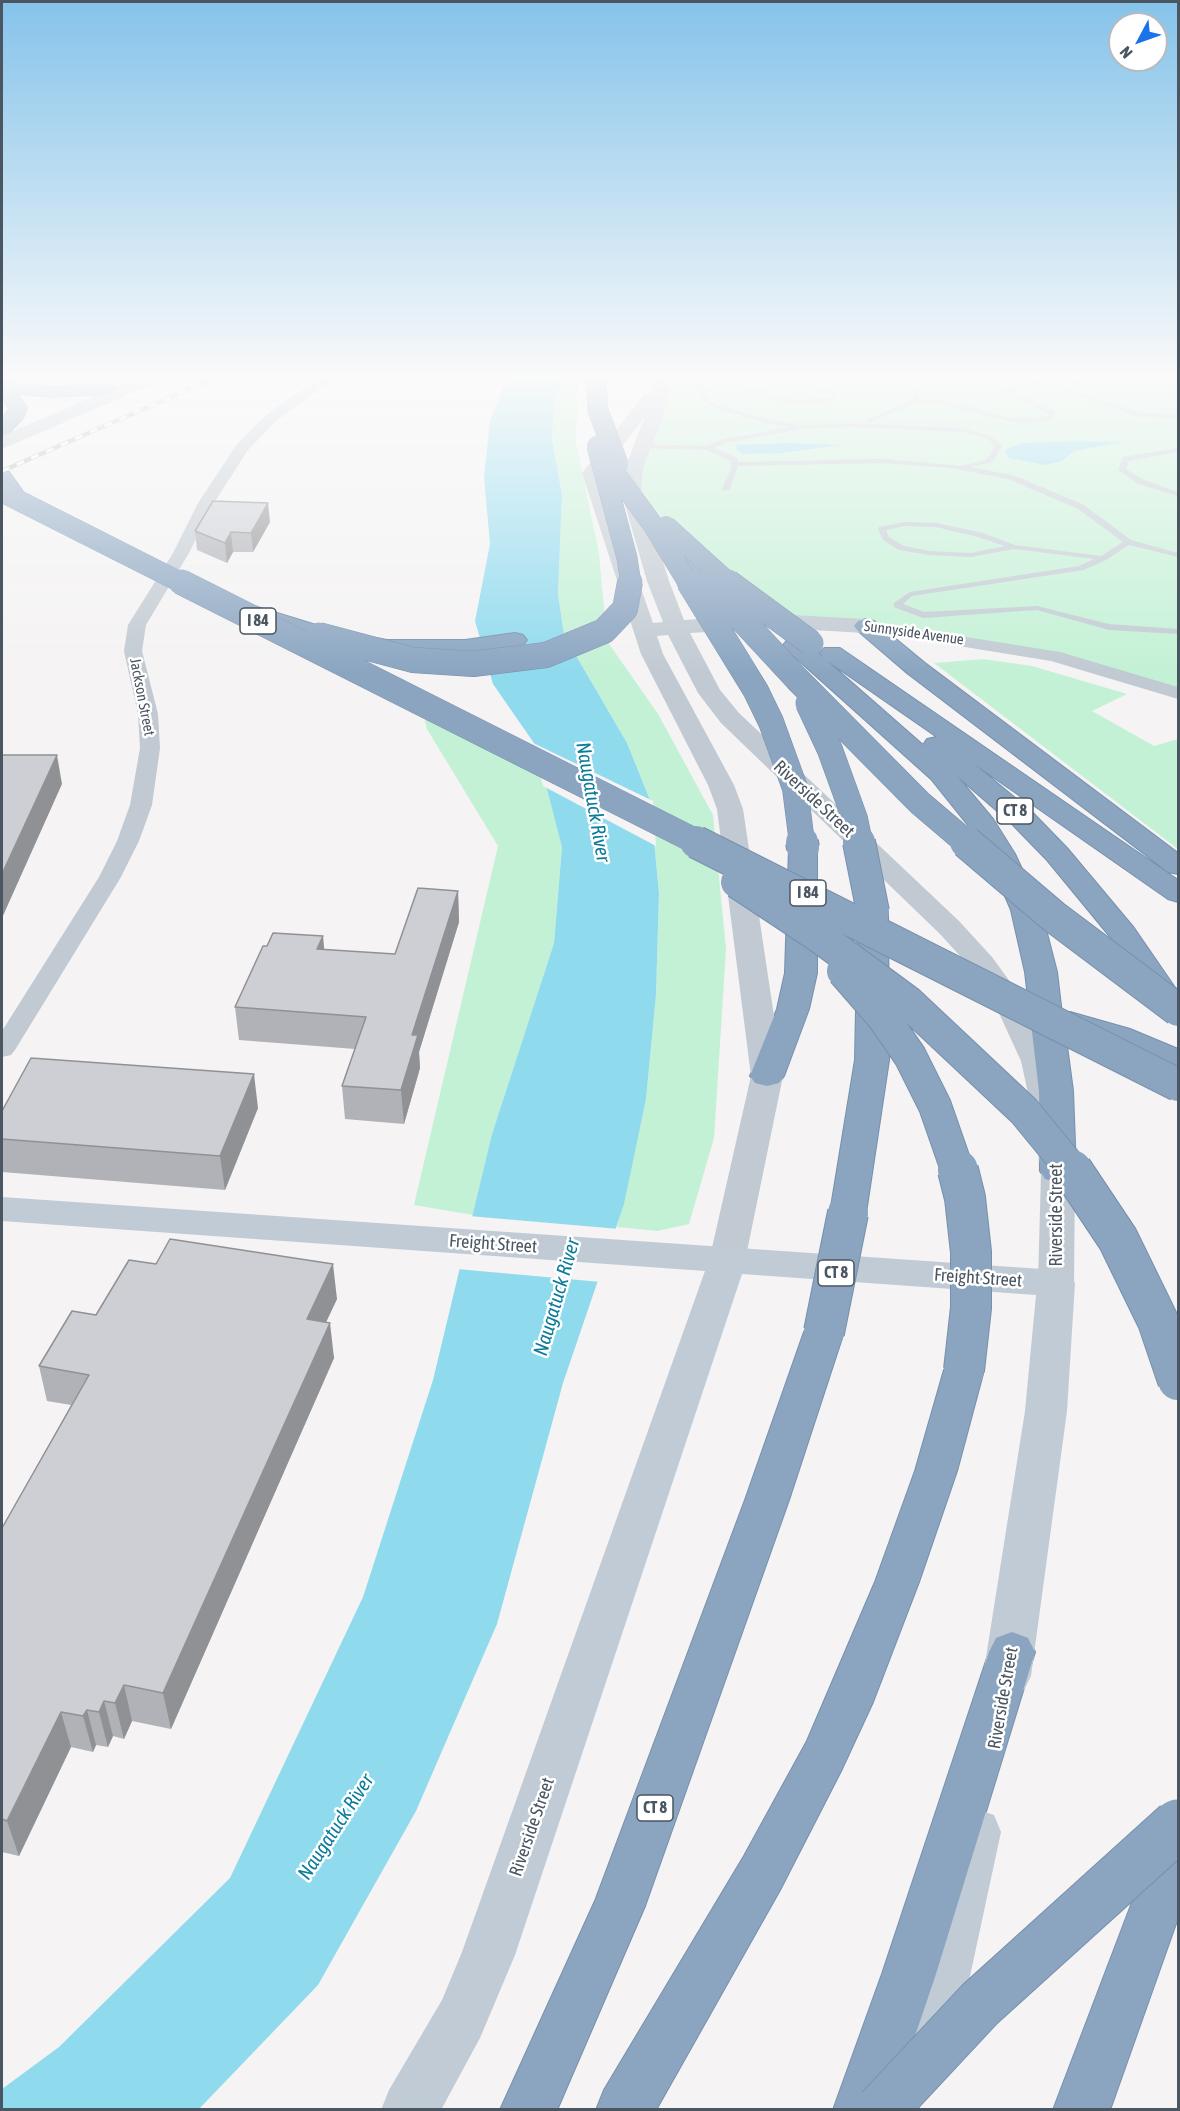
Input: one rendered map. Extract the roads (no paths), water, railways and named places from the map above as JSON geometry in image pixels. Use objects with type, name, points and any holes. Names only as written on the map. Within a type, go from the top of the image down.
[{"type":"highway","points":[[2,477],[8,495]]},
{"type":"highway","points":[[224,604],[332,637],[387,647],[465,647],[542,633],[590,614],[615,595],[623,573],[599,477]]},
{"type":"highway","points":[[224,604],[356,647],[413,660],[443,663],[524,660],[587,640],[617,620],[625,609],[631,587],[627,558],[605,477]]},
{"type":"highway","name":"CT 8","points":[[528,2109],[620,1906],[764,1511],[824,1332],[848,1213],[872,1060],[873,912],[855,819],[830,750],[797,679],[653,525],[619,477]]},
{"type":"highway","points":[[625,477],[671,531],[728,582],[808,644],[1179,893]]},
{"type":"highway","name":"I 84","points":[[8,495],[1179,1085]]},
{"type":"highway","points":[[653,525],[764,707],[795,788],[803,848],[801,973],[793,1010],[767,1076]]},
{"type":"highway","points":[[866,626],[916,668],[1179,866]]},
{"type":"highway","points":[[808,644],[940,773],[983,825],[1001,854],[1026,910],[1041,972],[1055,1082],[1058,1173]]},
{"type":"highway","name":"CT 8","points":[[808,644],[855,677],[1022,818],[1071,870],[1123,934],[1179,1017]]},
{"type":"highway","points":[[797,679],[920,803],[998,872],[1113,963],[1179,1010]]},
{"type":"highway","points":[[436,712],[459,728],[678,847],[731,880],[778,914],[819,949],[848,977],[883,1017],[910,1056],[935,1106],[953,1152],[965,1198],[972,1282],[964,1370],[949,1428],[914,1535],[875,1639],[824,1756],[762,1873],[624,2109]]},
{"type":"highway","points":[[436,712],[470,734],[664,839],[743,886],[868,972],[952,1040],[1024,1111],[1089,1193],[1141,1283],[1168,1346],[1179,1380]]},
{"type":"highway","name":"I 84","points":[[436,712],[638,809],[1057,1019],[1179,1077]]},
{"type":"highway","points":[[1057,1019],[1118,1036],[1179,1061]]},
{"type":"highway","points":[[861,2109],[909,1974],[1012,1652]]},
{"type":"highway","points":[[881,2109],[980,2004],[1121,1874],[1179,1825]]},
{"type":"highway","points":[[1081,2109],[1165,1884],[1179,1835]]},
{"type":"main road","name":"Freight Street","points":[[2,1209],[1056,1283]]},
{"type":"main road","name":"Riverside Street","points":[[409,2109],[461,2019],[488,1955],[727,1261]]},
{"type":"main road","name":"Riverside Street","points":[[912,2109],[988,1779],[1012,1652],[1045,1423],[1056,1283]]},
{"type":"street","name":"Jackson Street","points":[[2,1050],[110,877],[128,841],[141,805],[150,741],[146,705],[132,642],[137,625],[181,553],[206,503],[223,477]]},
{"type":"street","name":"Riverside Street","points":[[592,477],[643,629],[669,691],[721,785],[730,809],[767,1076],[727,1261]]},
{"type":"street","name":"Riverside Street","points":[[633,477],[633,503],[675,628],[695,670],[730,718],[949,927],[982,963],[1007,998],[1036,1061],[1053,1130],[1058,1173],[1056,1283]]},
{"type":"street","name":"Sunnyside Avenue","points":[[643,629],[775,621],[866,626],[1053,656],[1179,693]]},
{"type":"lane","points":[[726,489],[730,477]]},
{"type":"lane","points":[[1003,477],[1081,507],[1128,542],[1179,555]]},
{"type":"lane","points":[[1132,477],[1141,482],[1179,494]]},
{"type":"lane","points":[[1014,547],[971,555],[930,553],[902,548],[886,538],[882,529],[905,524],[936,525],[980,535],[1014,547],[1103,558]]},
{"type":"lane","points":[[1128,542],[1103,558],[1081,568],[910,594],[897,605],[923,615],[1037,609],[1109,627],[1179,632]]},
{"type":"water","name":"Naugatuck River","points":[[484,477],[559,477],[562,494],[558,594],[564,635],[627,743],[650,800],[659,893],[656,995],[646,1099],[624,1204],[563,1383],[497,1624],[416,1811],[318,1985],[199,2109],[2,2109],[2,2089],[59,2047],[230,1878],[363,1597],[433,1380],[492,1134],[554,943],[562,847],[536,746],[493,684],[475,621],[490,544]]}]
